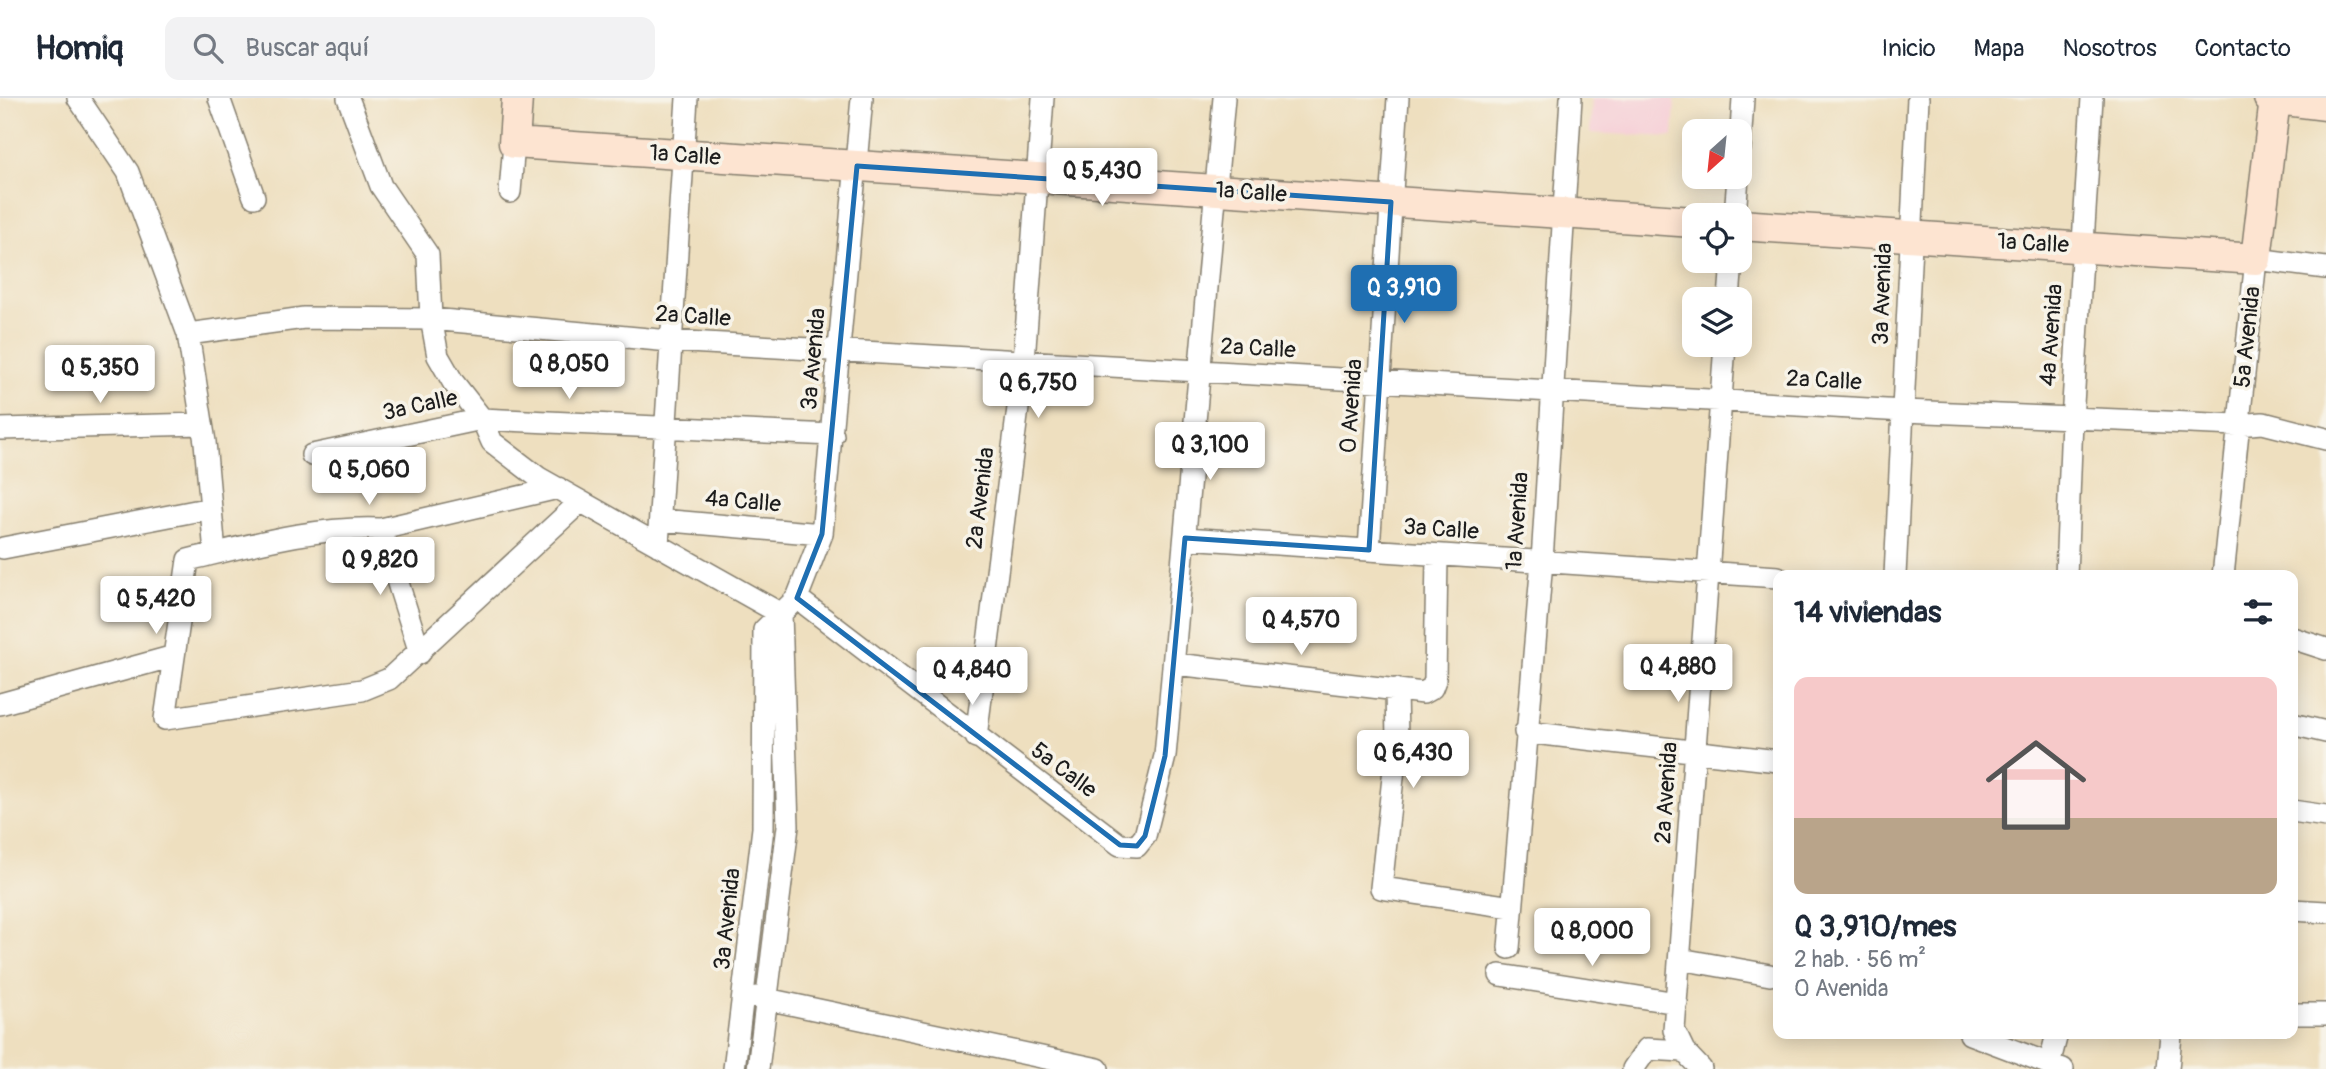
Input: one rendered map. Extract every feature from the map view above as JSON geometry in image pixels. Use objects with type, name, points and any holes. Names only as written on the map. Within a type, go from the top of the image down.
[{"type":"main road","points":[[514,143],[517,98]]},
{"type":"main road","points":[[2269,98],[2326,105]]},
{"type":"main road","name":"5a Avenida","points":[[2256,259],[2275,99]]},
{"type":"main road","name":"1a Calle","points":[[514,143],[1682,221]]},
{"type":"main road","name":"1a Calle","points":[[1752,226],[2083,245],[2256,259]]},
{"type":"street","points":[[79,98],[128,172],[188,334],[202,424],[215,553]]},
{"type":"street","points":[[219,98],[254,197]]},
{"type":"street","points":[[348,98],[381,186],[428,255],[431,319],[438,356],[482,419],[492,442],[580,502],[781,614],[788,826],[769,999],[758,1069]]},
{"type":"street","points":[[658,545],[687,98]]},
{"type":"street","name":"3a Avenida","points":[[734,1069],[763,828],[764,630],[797,598],[822,534],[862,98]]},
{"type":"street","name":"2a Avenida","points":[[976,737],[1024,361],[1043,98]]},
{"type":"street","points":[[1224,98],[1176,664],[1423,693],[1432,688],[1437,556]]},
{"type":"street","name":"0 Avenida","points":[[1368,550],[1398,98]]},
{"type":"street","name":"1a Avenida","points":[[1509,948],[1525,732],[1542,561],[1571,98]]},
{"type":"street","points":[[1742,119],[1743,98]]},
{"type":"street","name":"3a Avenida","points":[[1895,570],[1918,98]]},
{"type":"street","name":"4a Avenida","points":[[2066,570],[2072,420],[2092,98]]},
{"type":"street","points":[[510,192],[514,143]]},
{"type":"street","name":"1a Calle","points":[[2256,259],[2326,268]]},
{"type":"street","name":"5a Avenida","points":[[2224,570],[2256,259]]},
{"type":"street","name":"2a Calle","points":[[188,334],[304,317],[431,319],[670,341],[1379,382],[2072,420],[2237,425],[2263,423],[2326,439]]},
{"type":"street","name":"2a Avenida","points":[[1701,1069],[1684,1051],[1674,1030],[1724,357]]},
{"type":"street","name":"3a Calle","points":[[312,455],[482,419],[665,425],[833,435]]},
{"type":"street","points":[[0,429],[202,424]]},
{"type":"street","points":[[558,488],[381,529],[355,528],[188,560],[165,719],[362,690],[389,679],[580,502]]},
{"type":"street","points":[[3,548],[211,508]]},
{"type":"street","name":"4a Calle","points":[[660,520],[822,534]]},
{"type":"street","points":[[381,529],[420,653]]},
{"type":"street","name":"3a Calle","points":[[1185,538],[1773,577]]},
{"type":"street","name":"5a Calle","points":[[797,598],[1120,845],[1137,846],[1145,836],[1165,756],[1176,664]]},
{"type":"street","points":[[2298,640],[2326,649]]},
{"type":"street","points":[[0,704],[174,656]]},
{"type":"street","points":[[1396,690],[1397,741],[1381,888],[1512,907]]},
{"type":"street","points":[[2298,725],[2326,732]]},
{"type":"street","points":[[1525,732],[1773,760]]},
{"type":"street","points":[[2298,812],[2326,816]]},
{"type":"street","points":[[2298,910],[2326,912]]},
{"type":"street","points":[[1680,959],[1770,975]]},
{"type":"street","points":[[1500,975],[1676,1003]]},
{"type":"street","points":[[745,994],[1098,1069]]},
{"type":"street","points":[[2298,1014],[2326,1014]]},
{"type":"street","points":[[1983,1039],[2056,1068],[2057,1039]]},
{"type":"street","points":[[2168,1069],[2171,1039]]},
{"type":"street","points":[[1633,1069],[1647,1049],[1684,1051]]},
{"type":"highlighted area","points":[[857,166],[1391,202],[1369,550],[1185,538],[1165,756],[1145,836],[1137,846],[1120,845],[797,598],[822,534]]},
{"type":"shaded area","points":[[1592,98],[1675,98],[1673,137],[1590,133]]}]
